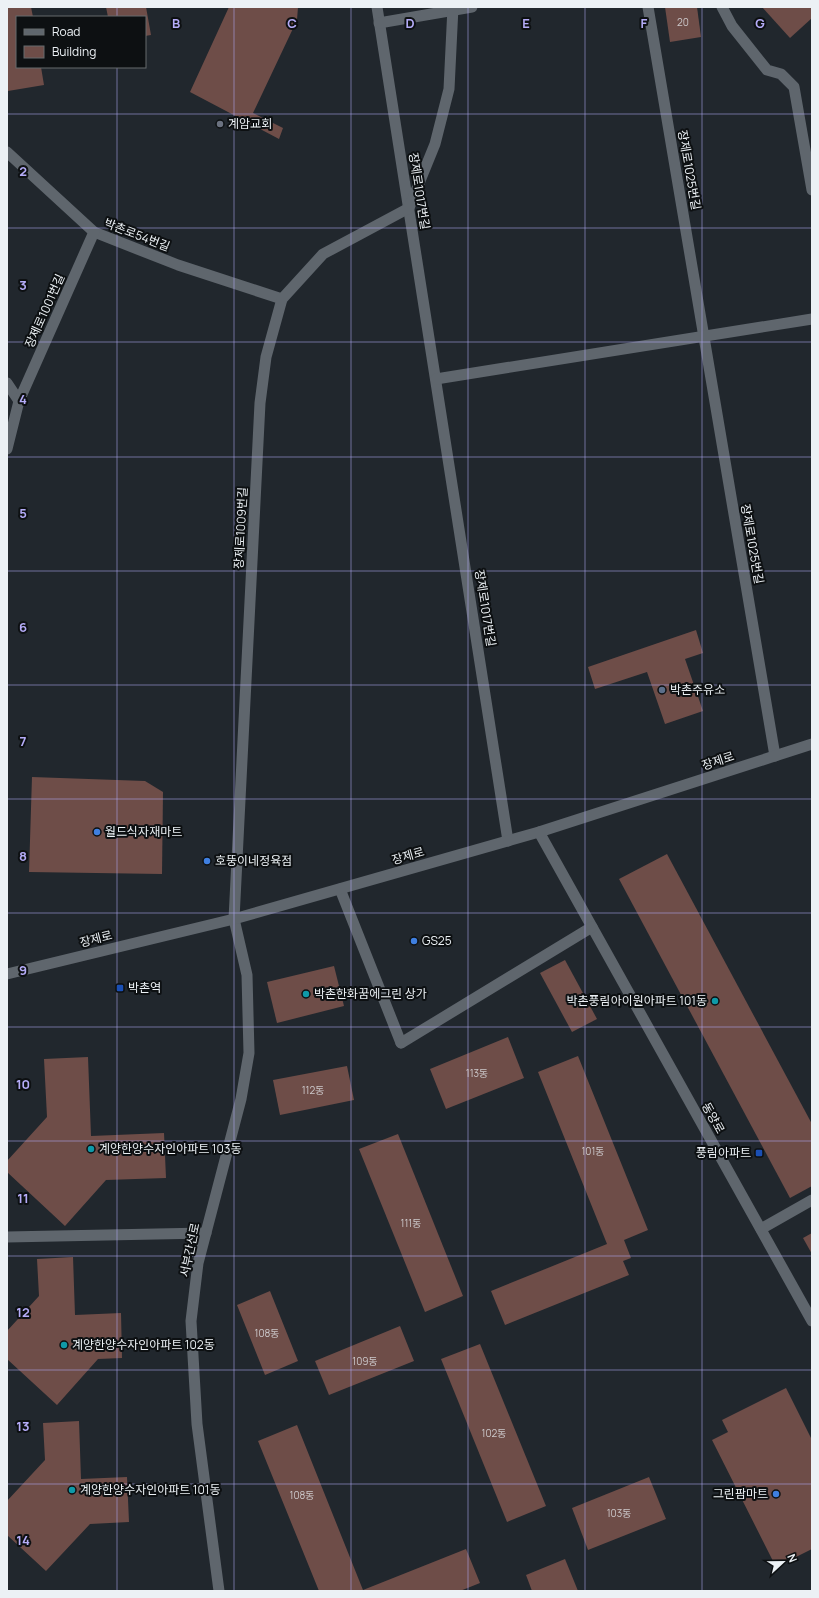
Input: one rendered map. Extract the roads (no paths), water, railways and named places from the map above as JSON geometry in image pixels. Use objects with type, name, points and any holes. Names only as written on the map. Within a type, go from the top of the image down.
[{"type":"street","name":"장제로1017번길","points":[[377,7],[508,841]]},
{"type":"street","points":[[379,23],[453,8],[472,7]]},
{"type":"street","name":"장제로1025번길","points":[[648,7],[775,756]]},
{"type":"street","points":[[722,7],[732,26],[767,70],[781,74],[794,87],[812,190]]},
{"type":"street","points":[[409,208],[435,144],[449,89],[453,8]]},
{"type":"street","name":"박촌로54번길","points":[[7,152],[94,232],[178,265],[282,299]]},
{"type":"street","name":"장제로1009번길","points":[[234,919],[260,403],[266,357],[282,299],[323,254],[409,208]]},
{"type":"street","name":"장제로1001번길","points":[[7,449],[19,401],[94,232]]},
{"type":"street","points":[[436,379],[812,319]]},
{"type":"street","points":[[7,383],[19,401]]},
{"type":"street","name":"장제로","points":[[7,974],[234,919],[340,889],[539,832],[812,744]]},
{"type":"street","name":"동양로","points":[[539,832],[812,1321]]},
{"type":"street","points":[[340,889],[401,1043],[592,927]]},
{"type":"street","name":"서부간선로","points":[[219,1591],[197,1424],[192,1321],[198,1263],[241,1100],[249,1053],[247,975],[234,919]]},
{"type":"street","points":[[760,1229],[812,1200]]},
{"type":"street","points":[[7,1237],[206,1233]]},
{"type":"place","name":"계암교회","points":[[220,124]]},
{"type":"place","name":"박촌주유소","points":[[662,690]]},
{"type":"place","name":"월드식자재마트","points":[[97,832]]},
{"type":"place","name":"호뚱이네정육점","points":[[207,861]]},
{"type":"place","name":"GS25","points":[[414,941]]},
{"type":"place","name":"박촌역","points":[[120,988]]},
{"type":"place","name":"박촌한화꿈에그린 상가","points":[[306,994]]},
{"type":"place","name":"박촌풍림아이원아파트 101동","points":[[715,1001]]},
{"type":"place","name":"계양한양수자인아파트 103동","points":[[91,1149]]},
{"type":"place","name":"풍림아파트","points":[[759,1153]]},
{"type":"place","name":"계양한양수자인아파트 102동","points":[[64,1345]]},
{"type":"place","name":"계양한양수자인아파트 101동","points":[[72,1490]]},
{"type":"place","name":"그린팜마트","points":[[776,1494]]}]
